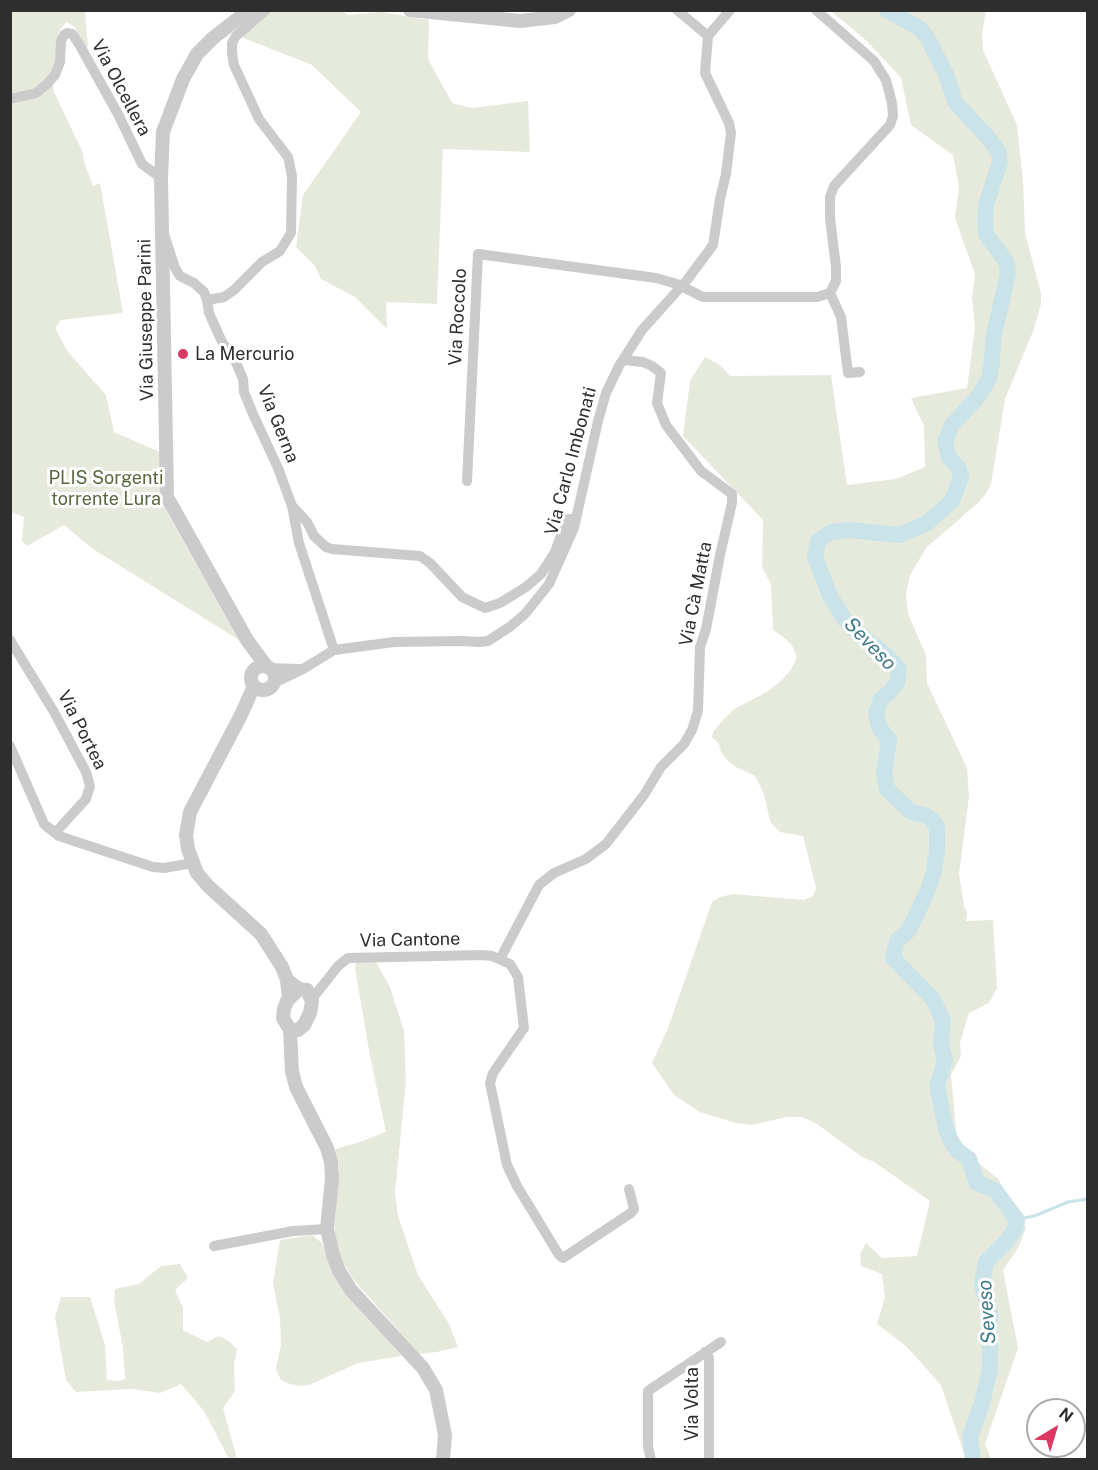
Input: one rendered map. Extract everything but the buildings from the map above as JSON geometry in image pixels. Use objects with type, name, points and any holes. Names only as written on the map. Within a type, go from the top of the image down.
[{"type":"street","name":"Via Giuseppe Parini","points":[[247,640],[261,683],[274,674],[247,640],[166,496],[161,178],[163,132],[183,79],[197,54],[213,38],[249,10]]},
{"type":"street","points":[[207,300],[229,294],[262,262],[280,251],[291,233],[292,176],[288,157],[259,119],[238,76],[231,53],[232,43],[236,36],[266,10]]},
{"type":"street","points":[[410,10],[520,21],[555,17],[569,10]]},
{"type":"street","points":[[677,10],[708,36],[730,10]]},
{"type":"street","points":[[681,287],[703,297],[816,297],[830,293],[836,281],[830,197],[834,186],[890,124],[893,116],[886,80],[874,61],[816,10]]},
{"type":"street","name":"Via Olcellera","points":[[10,99],[36,93],[47,84],[55,75],[60,62],[61,42],[64,35],[72,34],[119,116],[142,164],[161,178]]},
{"type":"street","name":"Via Carlo Imbonati","points":[[261,683],[303,669],[334,650],[394,642],[460,640],[479,642],[493,639],[511,626],[537,600],[558,566],[576,519],[606,393],[642,330],[681,287],[713,245],[731,142],[729,123],[705,73],[708,36]]},
{"type":"street","name":"Via Gerna","points":[[162,228],[175,268],[180,276],[194,283],[204,292],[209,313],[223,344],[232,353],[243,380],[244,392],[278,468],[292,506],[299,543],[334,650]]},
{"type":"street","name":"Via Roccolo","points":[[466,481],[478,254],[656,278],[681,287]]},
{"type":"street","points":[[830,293],[841,317],[848,374],[860,372]]},
{"type":"street","name":"Via Cà Matta","points":[[505,961],[539,885],[554,873],[586,859],[606,844],[644,795],[661,767],[684,744],[692,730],[698,711],[700,647],[706,628],[732,494],[701,471],[666,425],[657,403],[661,373],[644,362],[624,360]]},
{"type":"street","points":[[292,506],[307,522],[314,536],[326,547],[420,556],[430,562],[462,597],[485,608],[518,593],[542,574],[555,552],[567,519],[576,519]]},
{"type":"street","name":"Via Portea","points":[[10,640],[87,772],[90,786],[86,799],[55,833]]},
{"type":"street","points":[[267,667],[303,669]]},
{"type":"street","points":[[261,683],[241,715],[190,812],[186,835],[188,849],[193,863],[208,886],[261,934],[282,967],[287,980],[302,994],[310,1013],[296,1028],[292,1071],[296,1087],[327,1148],[331,1162],[332,1178],[327,1229],[333,1255],[339,1271],[351,1290],[423,1368],[436,1390],[445,1435],[443,1460]]},
{"type":"street","points":[[10,747],[44,824],[55,833],[70,841],[153,867],[164,868],[193,863]]},
{"type":"street","name":"Via Cantone","points":[[302,994],[321,986],[348,958],[482,955],[505,961]]},
{"type":"street","points":[[505,961],[518,977],[524,1028],[493,1073],[490,1083],[507,1165],[517,1186],[563,1258],[632,1214],[634,1209],[629,1189]]},
{"type":"street","points":[[296,1028],[283,1018],[284,1009],[302,994]]},
{"type":"street","points":[[214,1246],[293,1231],[327,1229]]},
{"type":"street","name":"Via Volta","points":[[651,1460],[648,1446],[648,1390],[721,1342]]},
{"type":"street","name":"Via Volta","points":[[705,1352],[709,1358],[709,1457]]},
{"type":"green space","name":"PLIS Sorgenti torrente Lura","points":[[11,11],[85,11],[88,47],[84,48],[74,26],[66,22],[58,33],[58,58],[51,72],[54,92],[83,153],[93,186],[100,183],[123,313],[61,320],[55,328],[68,352],[106,395],[114,432],[160,452],[161,502],[239,640],[93,549],[64,525],[27,546],[22,541],[24,517],[11,512]]},
{"type":"green space","points":[[272,11],[343,11],[348,15],[382,12],[429,20],[428,59],[452,103],[472,108],[528,101],[530,152],[443,149],[437,304],[386,302],[387,329],[355,297],[321,279],[315,266],[296,247],[303,195],[361,112],[312,65],[241,37]]},
{"type":"green space","points":[[831,11],[986,11],[982,34],[983,50],[1017,125],[1023,180],[1025,233],[1041,293],[1041,304],[1034,329],[1005,399],[991,484],[978,503],[926,548],[910,575],[906,595],[908,614],[926,655],[927,683],[967,768],[969,796],[959,874],[967,912],[966,921],[993,920],[997,988],[989,1003],[969,1013],[960,1042],[961,1056],[951,1075],[957,1141],[958,1146],[998,1179],[1026,1228],[1018,1248],[1003,1270],[1018,1348],[985,1444],[991,1459],[966,1459],[941,1385],[906,1346],[877,1324],[885,1297],[882,1274],[861,1266],[860,1254],[866,1243],[882,1258],[917,1256],[930,1201],[874,1162],[862,1157],[817,1124],[802,1117],[786,1117],[752,1125],[736,1123],[700,1112],[674,1095],[652,1063],[668,1028],[712,902],[720,897],[733,894],[804,900],[813,896],[816,888],[803,836],[780,832],[773,825],[764,794],[755,776],[727,760],[719,744],[712,737],[713,732],[734,709],[779,683],[790,671],[797,658],[793,647],[787,640],[773,630],[771,584],[762,567],[763,520],[683,436],[690,381],[705,357],[720,365],[730,376],[831,375],[847,485],[896,479],[925,467],[924,426],[911,398],[967,388],[975,328],[972,296],[975,274],[955,218],[959,187],[953,155],[911,125],[901,78],[868,42]]},
{"type":"green space","points":[[356,962],[376,962],[390,987],[404,1031],[406,1081],[395,1192],[398,1216],[418,1275],[449,1324],[458,1347],[437,1352],[419,1354],[354,1280],[343,1263],[335,1240],[339,1166],[335,1149],[386,1132],[370,1056],[355,968]]},
{"type":"green space","points":[[312,1235],[322,1243],[331,1269],[343,1288],[402,1356],[358,1363],[309,1385],[299,1386],[281,1380],[276,1368],[281,1345],[280,1318],[273,1283],[280,1240]]},
{"type":"green space","points":[[180,1264],[188,1278],[175,1290],[183,1308],[183,1330],[207,1342],[219,1336],[229,1341],[237,1349],[234,1364],[235,1391],[223,1408],[237,1459],[229,1459],[204,1411],[181,1384],[160,1393],[133,1389],[76,1392],[66,1380],[55,1317],[61,1297],[90,1297],[105,1345],[107,1380],[118,1381],[125,1379],[123,1348],[114,1300],[115,1289],[139,1284],[161,1266]]},
{"type":"waterway","name":"Seveso","points":[[887,10],[919,28],[927,37],[946,74],[955,102],[992,142],[999,153],[1000,162],[986,205],[985,221],[986,234],[1007,263],[1008,274],[993,339],[989,379],[978,397],[952,425],[945,442],[949,457],[958,467],[961,477],[952,501],[927,523],[900,535],[849,530],[831,532],[818,541],[815,557],[830,596],[845,620],[899,669],[897,682],[881,699],[876,713],[879,727],[889,740],[884,774],[887,789],[911,812],[927,816],[932,820],[937,827],[937,850],[928,890],[909,930],[897,941],[893,958],[933,999],[943,1021],[941,1044],[945,1060],[937,1086],[946,1129],[952,1143],[969,1159],[977,1183],[995,1190],[1017,1220],[1016,1227],[1008,1240],[986,1262],[982,1284],[990,1314],[990,1369],[982,1403],[970,1437],[973,1460]]},
{"type":"waterway","points":[[1017,1220],[1037,1215],[1068,1202],[1088,1199]]},
{"type":"place","name":"La Mercurio","points":[[183,354]]}]
